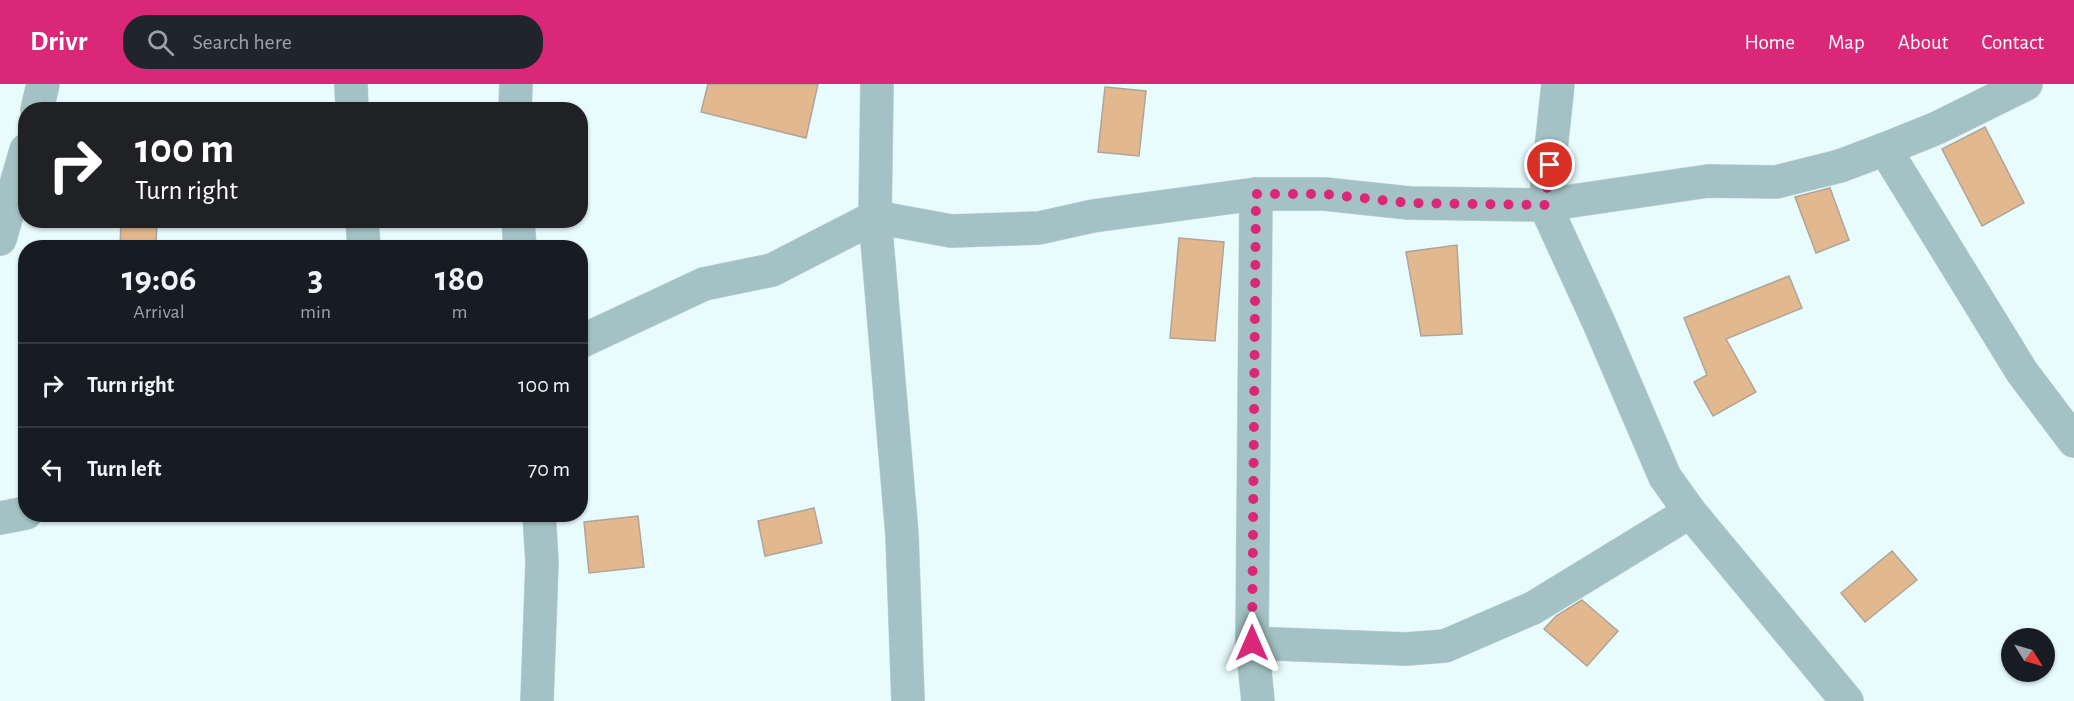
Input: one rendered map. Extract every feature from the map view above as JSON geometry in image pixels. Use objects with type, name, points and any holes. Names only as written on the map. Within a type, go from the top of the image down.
[{"type":"street","points":[[39,102],[43,84]]},
{"type":"street","points":[[351,84],[352,102]]},
{"type":"street","points":[[515,102],[516,84]]},
{"type":"street","points":[[876,84],[875,218],[902,535],[908,701]]},
{"type":"street","points":[[1558,84],[1545,205],[1665,477],[1689,512],[1847,701]]},
{"type":"street","points":[[588,338],[704,284],[772,270],[875,218],[951,231],[1039,228],[1094,216],[1256,194],[1324,194],[1409,203],[1545,205],[1708,181],[1776,182],[1840,166],[1885,149],[1937,128],[2026,84]]},
{"type":"street","points":[[1885,149],[2022,372],[2074,441]]},
{"type":"street","points":[[0,239],[5,202],[18,170]]},
{"type":"street","points":[[1256,194],[1252,643],[1258,701]]},
{"type":"street","points":[[1252,643],[1406,650],[1445,646],[1533,608],[1689,512]]},
{"type":"street","points":[[0,518],[18,515]]},
{"type":"street","points":[[537,701],[542,562],[540,522]]},
{"type":"building","points":[[708,84],[818,84],[806,138],[701,112]]},
{"type":"building","points":[[1105,87],[1146,91],[1139,156],[1098,152]]},
{"type":"building","points":[[1985,127],[2024,203],[1982,226],[1942,149]]},
{"type":"building","points":[[1830,188],[1849,240],[1816,253],[1795,197]]},
{"type":"building","points":[[121,228],[157,228],[156,240],[120,240]]},
{"type":"building","points":[[1179,238],[1224,242],[1215,341],[1170,338]]},
{"type":"building","points":[[1457,245],[1462,334],[1421,336],[1406,252]]},
{"type":"building","points":[[1789,276],[1802,308],[1726,339],[1756,392],[1713,416],[1694,382],[1707,375],[1684,318]]},
{"type":"building","points":[[814,508],[822,543],[765,556],[758,521]]},
{"type":"building","points":[[638,516],[644,567],[589,573],[584,522]]},
{"type":"building","points":[[1892,551],[1917,580],[1865,622],[1841,593]]},
{"type":"building","points":[[1582,600],[1618,631],[1587,666],[1544,629],[1556,616]]},
{"type":"route","points":[[1252,643],[1256,194],[1324,194],[1409,203],[1545,205],[1550,165]]}]
